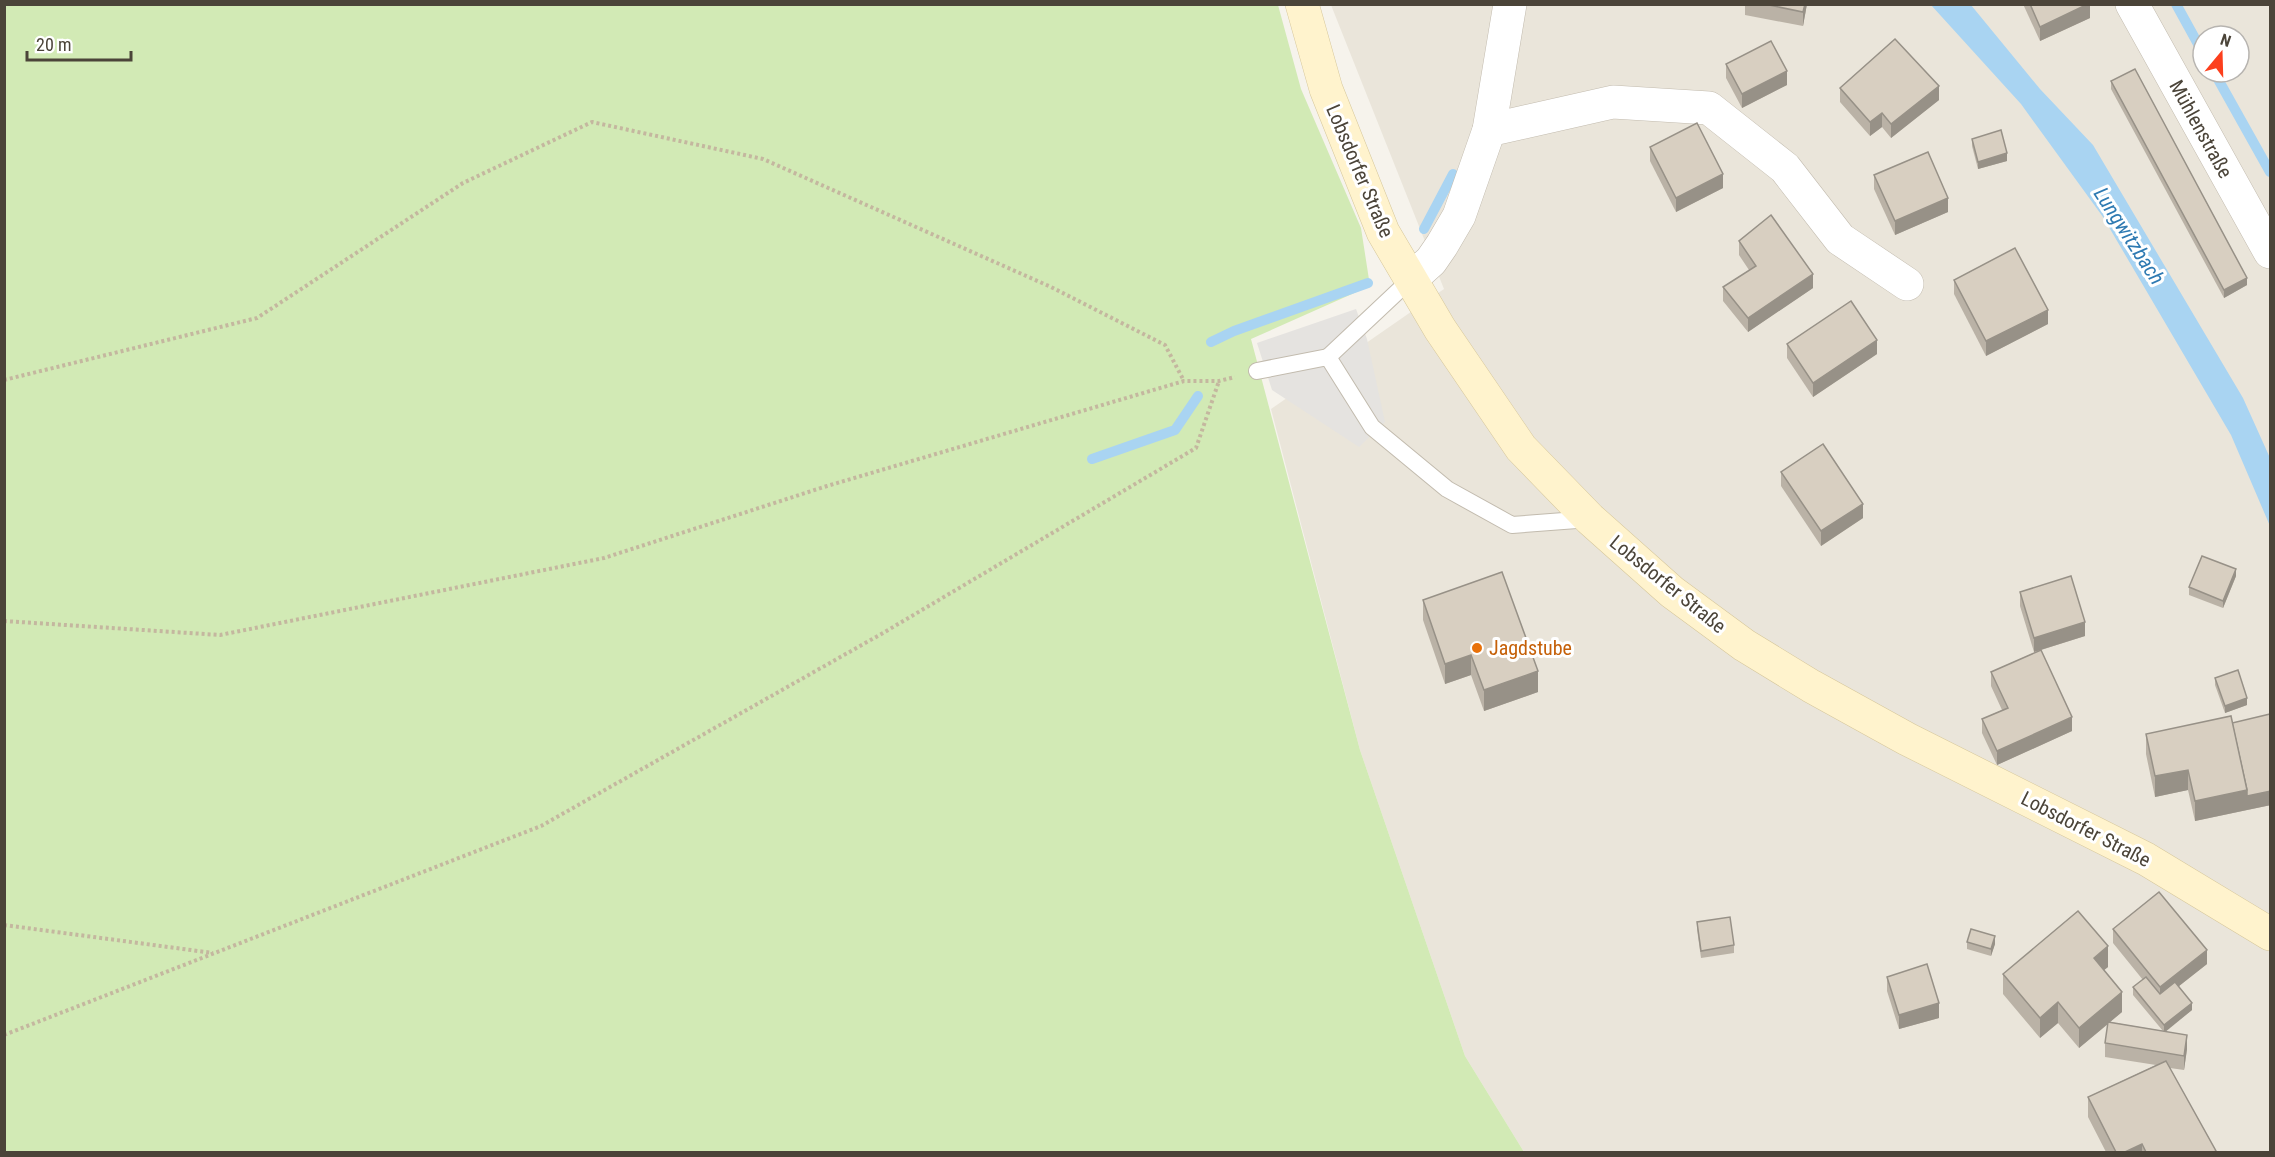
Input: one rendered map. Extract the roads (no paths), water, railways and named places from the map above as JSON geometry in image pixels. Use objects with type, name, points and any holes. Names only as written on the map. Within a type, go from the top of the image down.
[{"type":"main road","name":"Lobsdorfer Straße","points":[[1302,4],[1326,89],[1383,232],[1440,328],[1521,448],[1590,519],[1672,592],[1744,645],[1811,686],[1907,739],[2146,859],[2271,934]]},
{"type":"street","points":[[1411,279],[1437,253],[1459,216],[1490,130],[1510,4]]},
{"type":"street","name":"Mühlenstraße","points":[[2132,4],[2271,252]]},
{"type":"street","points":[[1490,130],[1613,102],[1709,108],[1785,168],[1840,240],[1907,284]]},
{"type":"lane","points":[[1257,371],[1328,357],[1411,279]]},
{"type":"lane","points":[[1328,357],[1372,427],[1447,489],[1512,525],[1590,519]]},
{"type":"water","name":"Lungwitzbach","points":[[1931,5],[1971,5],[2040,89],[2093,145],[2243,398],[2270,458],[2270,526],[2231,435],[2103,217],[2021,104]]},
{"type":"waterway","points":[[2176,4],[2191,31]]},
{"type":"waterway","points":[[2221,84],[2270,172]]},
{"type":"waterway","points":[[1424,229],[1453,174]]},
{"type":"waterway","points":[[1211,342],[1234,331],[1368,283]]},
{"type":"waterway","points":[[1092,459],[1175,430],[1198,396]]},
{"type":"place","name":"Jagdstube","points":[[1477,648]]}]
